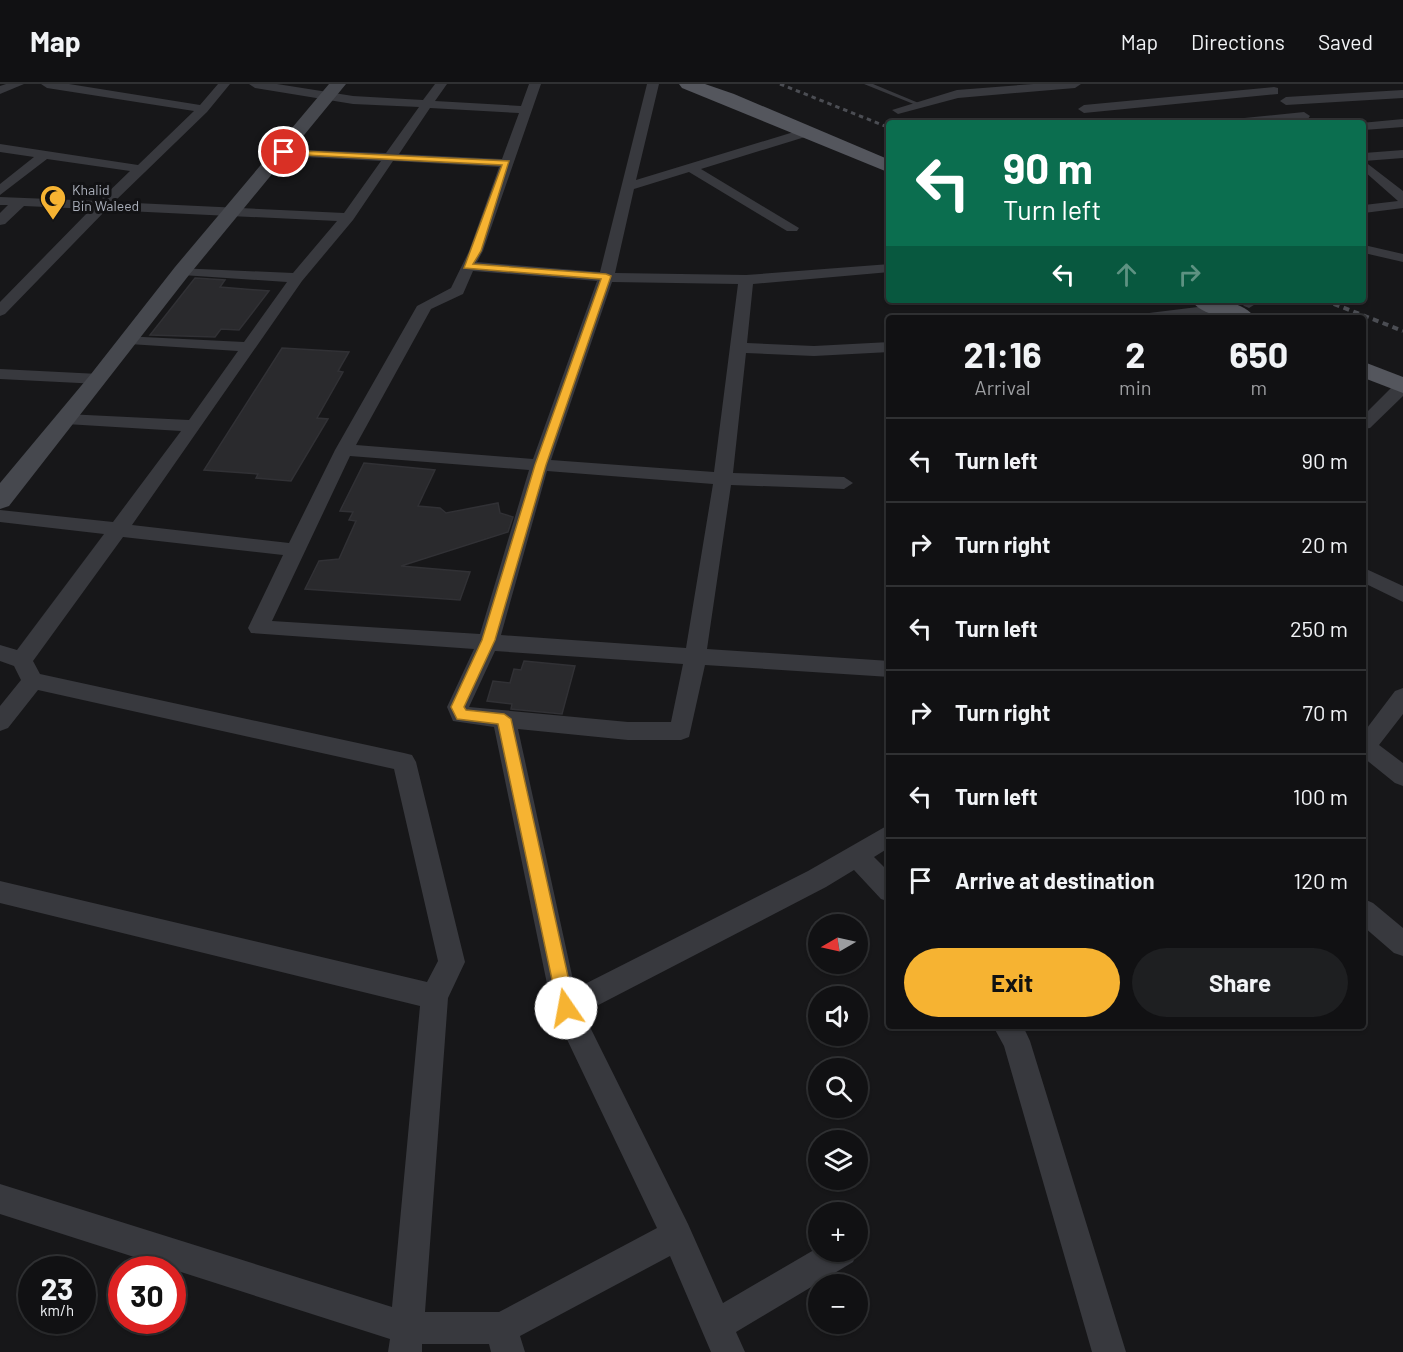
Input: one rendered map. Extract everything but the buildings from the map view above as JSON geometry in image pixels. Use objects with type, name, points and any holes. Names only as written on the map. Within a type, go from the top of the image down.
[{"type":"main road","points":[[688,84],[728,98],[886,165]]},
{"type":"main road","points":[[0,500],[99,379],[182,271],[284,152],[332,90]]},
{"type":"main road","points":[[1208,305],[1249,307]]},
{"type":"main road","points":[[1366,370],[1402,387]]},
{"type":"street","points":[[0,90],[18,84]]},
{"type":"street","points":[[47,84],[203,109]]},
{"type":"street","points":[[0,311],[103,205],[203,109],[224,84]]},
{"type":"street","points":[[255,84],[332,90],[428,106],[525,110]]},
{"type":"street","points":[[0,722],[18,665],[194,426],[297,278],[348,217],[428,106],[441,84]]},
{"type":"street","points":[[535,84],[476,251],[467,266],[458,291],[425,306],[344,450],[258,628],[489,640],[696,658],[886,669]]},
{"type":"street","points":[[653,84],[606,276],[540,465],[489,640],[458,707],[461,715],[628,730],[681,731],[696,658],[724,478],[746,280]]},
{"type":"street","points":[[898,110],[957,94],[1021,86],[1075,84]]},
{"type":"street","points":[[1058,85],[1095,120]]},
{"type":"street","points":[[1084,109],[1269,88],[1308,119]]},
{"type":"street","points":[[1286,101],[1403,94]]},
{"type":"street","points":[[1290,120],[1308,119]]},
{"type":"street","points":[[1366,126],[1403,123]]},
{"type":"street","points":[[627,188],[801,134]]},
{"type":"street","points":[[0,148],[141,169]]},
{"type":"street","points":[[284,152],[507,163]]},
{"type":"street","points":[[1366,157],[1403,154]]},
{"type":"street","points":[[0,192],[44,155]]},
{"type":"street","points":[[1366,167],[1403,198]]},
{"type":"street","points":[[691,168],[792,228]]},
{"type":"street","points":[[0,201],[348,217]]},
{"type":"street","points":[[0,221],[20,202]]},
{"type":"street","points":[[1366,209],[1403,204]]},
{"type":"street","points":[[1366,249],[1403,258]]},
{"type":"street","points":[[467,266],[606,276],[746,280],[886,267]]},
{"type":"street","points":[[182,271],[297,278]]},
{"type":"street","points":[[1163,315],[1208,305]]},
{"type":"street","points":[[129,339],[248,347]]},
{"type":"street","points":[[739,347],[774,352],[823,352],[886,347]]},
{"type":"street","points":[[0,374],[99,379]]},
{"type":"street","points":[[1366,422],[1402,387]]},
{"type":"street","points":[[66,419],[194,426]]},
{"type":"street","points":[[344,450],[724,478],[844,483]]},
{"type":"street","points":[[0,516],[295,550]]},
{"type":"street","points":[[1366,576],[1403,595]]},
{"type":"street","points":[[18,665],[404,762],[452,962],[434,997],[406,1340]]},
{"type":"street","points":[[1366,743],[1403,697]]},
{"type":"street","points":[[504,719],[566,1008],[676,1235],[722,1339],[827,1262]]},
{"type":"street","points":[[1366,748],[1403,776]]},
{"type":"street","points":[[566,1008],[817,879],[886,836]]},
{"type":"street","points":[[856,855],[886,887]]},
{"type":"street","points":[[0,892],[434,997]]},
{"type":"street","points":[[1366,913],[1403,944]]},
{"type":"street","points":[[1009,1029],[1016,1041],[1109,1352]]},
{"type":"street","points":[[0,1199],[406,1340],[504,1340],[676,1235]]},
{"type":"lane","points":[[867,84],[918,104]]},
{"type":"railway","points":[[780,84],[886,126]]},
{"type":"railway","points":[[1332,303],[1362,315]]},
{"type":"railway","points":[[1366,316],[1403,331]]},
{"type":"place","name":"Khalid Bin Waleed","points":[[53,221]]},
{"type":"route","points":[[284,152],[507,163],[476,251],[467,266],[606,276],[540,465],[489,640],[458,707],[461,715],[504,719],[566,1008]]}]
